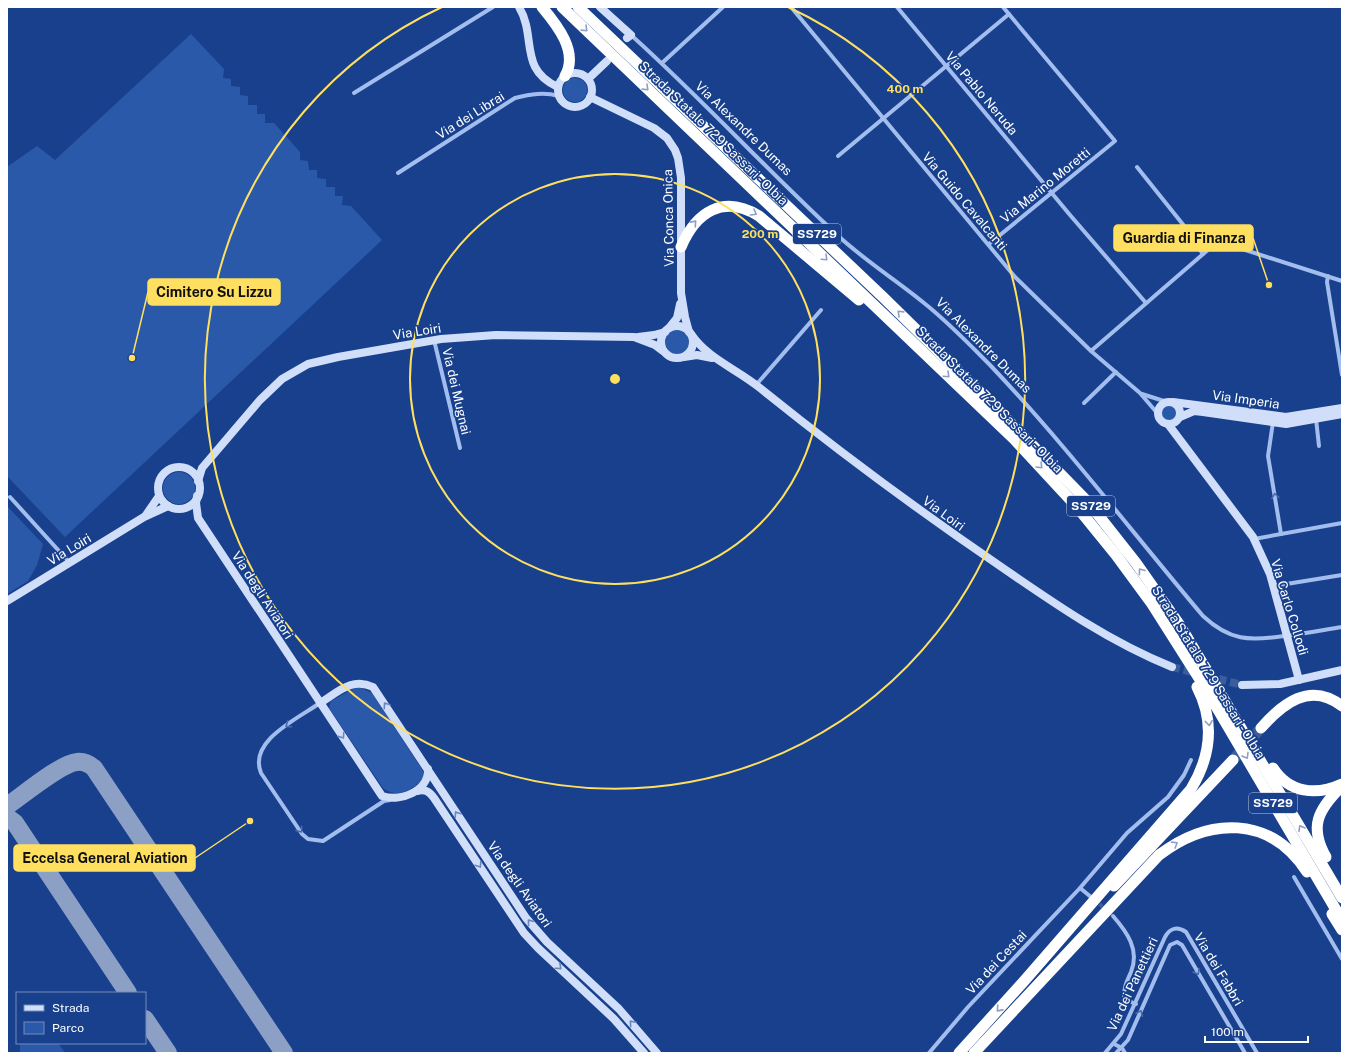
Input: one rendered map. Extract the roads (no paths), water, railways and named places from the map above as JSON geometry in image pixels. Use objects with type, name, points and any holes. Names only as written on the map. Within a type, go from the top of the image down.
[{"type":"highway","points":[[542,7],[562,33],[566,45],[569,66],[565,76]]},
{"type":"highway","name":"Strada Statale 729 Sassari - Olbia","points":[[562,7],[610,52],[621,56],[884,298],[1088,502],[1136,563],[1224,692],[1342,898]]},
{"type":"highway","name":"Strada Statale 729 Sassari - Olbia","points":[[578,7],[610,52]]},
{"type":"highway","name":"Strada Statale 729 Sassari - Olbia","points":[[621,56],[918,348],[1014,439],[1045,471],[1116,555],[1152,604],[1180,662],[1200,686],[1342,920]]},
{"type":"highway","points":[[681,247],[693,224],[708,212],[724,206],[743,207],[750,210],[918,348]]},
{"type":"highway","points":[[959,1053],[1025,980],[1187,793],[1197,779],[1207,755],[1210,730],[1200,686]]},
{"type":"highway","points":[[1224,692],[1272,767],[1287,784],[1302,790],[1317,792],[1330,790],[1342,785]]},
{"type":"highway","points":[[1261,728],[1283,706],[1298,698],[1317,695],[1333,700],[1342,706]]},
{"type":"highway","points":[[1025,980],[1181,817],[1233,760]]},
{"type":"highway","points":[[1342,785],[1324,805],[1318,818],[1317,833],[1322,850],[1342,890]]},
{"type":"highway","points":[[1030,992],[1181,817]]},
{"type":"highway","points":[[974,1053],[1030,992],[1100,920],[1159,855],[1190,835],[1209,830],[1229,828],[1249,829],[1268,836],[1283,845],[1304,868],[1342,930]]},
{"type":"street","points":[[354,93],[493,7]]},
{"type":"street","points":[[519,7],[524,16],[534,66],[538,74],[545,80],[558,87]]},
{"type":"street","name":"Via Alexandre Dumas","points":[[600,7],[629,37],[662,63],[834,233],[893,281],[925,304],[960,334],[1075,460],[1203,616],[1214,626],[1238,637],[1258,640],[1342,627]]},
{"type":"street","points":[[662,63],[723,7]]},
{"type":"street","name":"Via Guido Cavalcanti","points":[[791,7],[1028,291],[1091,351],[1140,393],[1158,414]]},
{"type":"street","name":"Via Pablo Neruda","points":[[897,7],[1146,303]]},
{"type":"street","points":[[838,156],[1009,14],[1003,7]]},
{"type":"street","name":"Via Marino Moretti","points":[[989,244],[1115,141],[1009,14]]},
{"type":"street","points":[[588,79],[610,52]]},
{"type":"street","points":[[577,73],[588,79],[592,89],[590,96],[581,105],[572,106],[565,103],[560,96],[558,87],[565,76],[577,73]]},
{"type":"street","name":"Via dei Librai","points":[[398,173],[515,98],[531,94],[548,93],[560,96]]},
{"type":"street","name":"Via Conca Onica","points":[[590,96],[654,128],[667,138],[675,150],[678,158],[681,178],[681,293],[677,318],[667,330]]},
{"type":"street","points":[[1137,167],[1203,254]]},
{"type":"street","points":[[1187,231],[1217,242],[1342,281]]},
{"type":"street","points":[[1091,351],[1217,242]]},
{"type":"street","points":[[1328,276],[1327,282],[1342,375]]},
{"type":"street","name":"Via Conca Onica","points":[[681,293],[685,317],[690,333]]},
{"type":"street","points":[[756,385],[821,310]]},
{"type":"street","points":[[634,337],[654,335],[667,330],[678,326],[690,333],[692,344],[691,350],[683,357],[672,358],[663,351],[661,341],[667,330]]},
{"type":"street","name":"Via Loiri","points":[[690,333],[699,346],[756,385],[942,526],[1058,605],[1100,632],[1180,662]]},
{"type":"street","name":"Via Loiri","points":[[198,481],[199,474],[210,457],[260,400],[282,379],[295,370],[308,364],[338,357],[434,340],[496,335],[634,337],[655,345],[663,351]]},
{"type":"street","name":"Via dei Mugnai","points":[[434,340],[460,448]]},
{"type":"street","name":"Via Loiri","points":[[683,357],[697,355],[715,358]]},
{"type":"street","points":[[1084,403],[1116,372]]},
{"type":"street","name":"Via Guido Cavalcanti","points":[[1140,393],[1170,402]]},
{"type":"street","points":[[1170,402],[1180,410],[1179,418],[1168,424],[1161,421],[1158,414],[1161,405],[1170,402]]},
{"type":"street","name":"Via Imperia","points":[[1170,402],[1286,418],[1342,414]]},
{"type":"street","name":"Via Imperia","points":[[1179,418],[1194,411],[1286,424],[1342,408]]},
{"type":"street","points":[[1315,415],[1319,446]]},
{"type":"street","name":"Via Carlo Collodi","points":[[1179,418],[1176,427],[1183,447]]},
{"type":"street","points":[[1273,422],[1268,456],[1281,534]]},
{"type":"street","name":"Via Carlo Collodi","points":[[1168,424],[1183,447],[1254,540],[1274,586],[1299,680]]},
{"type":"street","name":"Via Loiri","points":[[185,468],[202,463],[210,457]]},
{"type":"street","points":[[198,496],[190,506],[184,508],[173,508],[168,506],[159,496],[159,480],[169,469],[177,467],[185,468],[195,476],[198,481],[198,496],[196,503],[198,518]]},
{"type":"street","points":[[144,517],[159,496]]},
{"type":"street","points":[[10,497],[70,563]]},
{"type":"street","name":"Via Loiri","points":[[7,601],[144,517],[168,506]]},
{"type":"street","points":[[184,508],[198,518]]},
{"type":"street","name":"Via degli Aviatori","points":[[198,518],[382,796],[397,798]]},
{"type":"street","points":[[1254,540],[1342,523]]},
{"type":"street","points":[[1274,586],[1342,575]]},
{"type":"street","points":[[1242,685],[1268,686],[1342,670]]},
{"type":"street","name":"Via degli Aviatori","points":[[320,703],[353,684],[360,683],[373,687],[526,918],[547,942],[620,1010],[657,1053]]},
{"type":"street","points":[[320,703],[279,731],[265,744],[258,758],[258,765],[261,774],[302,834],[308,839],[323,841],[384,801],[416,791],[426,781],[428,769]]},
{"type":"street","name":"Via dei Cestai","points":[[930,1053],[968,1007],[1080,888],[1132,828],[1168,797],[1184,775],[1191,760]]},
{"type":"street","name":"Via degli Aviatori","points":[[416,791],[424,790],[430,792],[524,933],[614,1020],[644,1053]]},
{"type":"street","points":[[1294,877],[1342,959]]},
{"type":"street","points":[[1080,888],[1092,897]]},
{"type":"street","points":[[1113,916],[1123,927],[1133,946],[1135,962],[1123,992],[1124,999],[1136,1004]]},
{"type":"street","name":"Via dei Panettieri","points":[[1105,1053],[1121,1034],[1136,1004],[1165,937],[1170,930],[1179,928]]},
{"type":"street","name":"Via dei Fabbri","points":[[1179,928],[1186,932],[1256,1053]]},
{"type":"street","name":"Via dei Panettieri","points":[[1115,1053],[1122,1048],[1128,1040],[1170,945],[1175,942]]},
{"type":"street","name":"Via dei Fabbri","points":[[1175,942],[1182,945],[1245,1053]]},
{"type":"street","name":"Via dei Fabbri","points":[[1230,1027],[1238,1022]]},
{"type":"street","points":[[1114,1044],[1122,1048],[1125,1053]]},
{"type":"street","points":[[1114,1044],[1115,1053]]},
{"type":"tunnel","points":[[1172,667],[1242,685]]},
{"type":"tunnel","points":[[1233,760],[1261,728]]},
{"type":"tunnel","points":[[1095,900],[1113,916]]},
{"type":"place","name":"Guardia di Finanza","points":[[1269,285]]},
{"type":"place","name":"Cimitero Su Lizzu","points":[[132,358]]},
{"type":"place","name":"Eccelsa General Aviation","points":[[250,821]]}]
